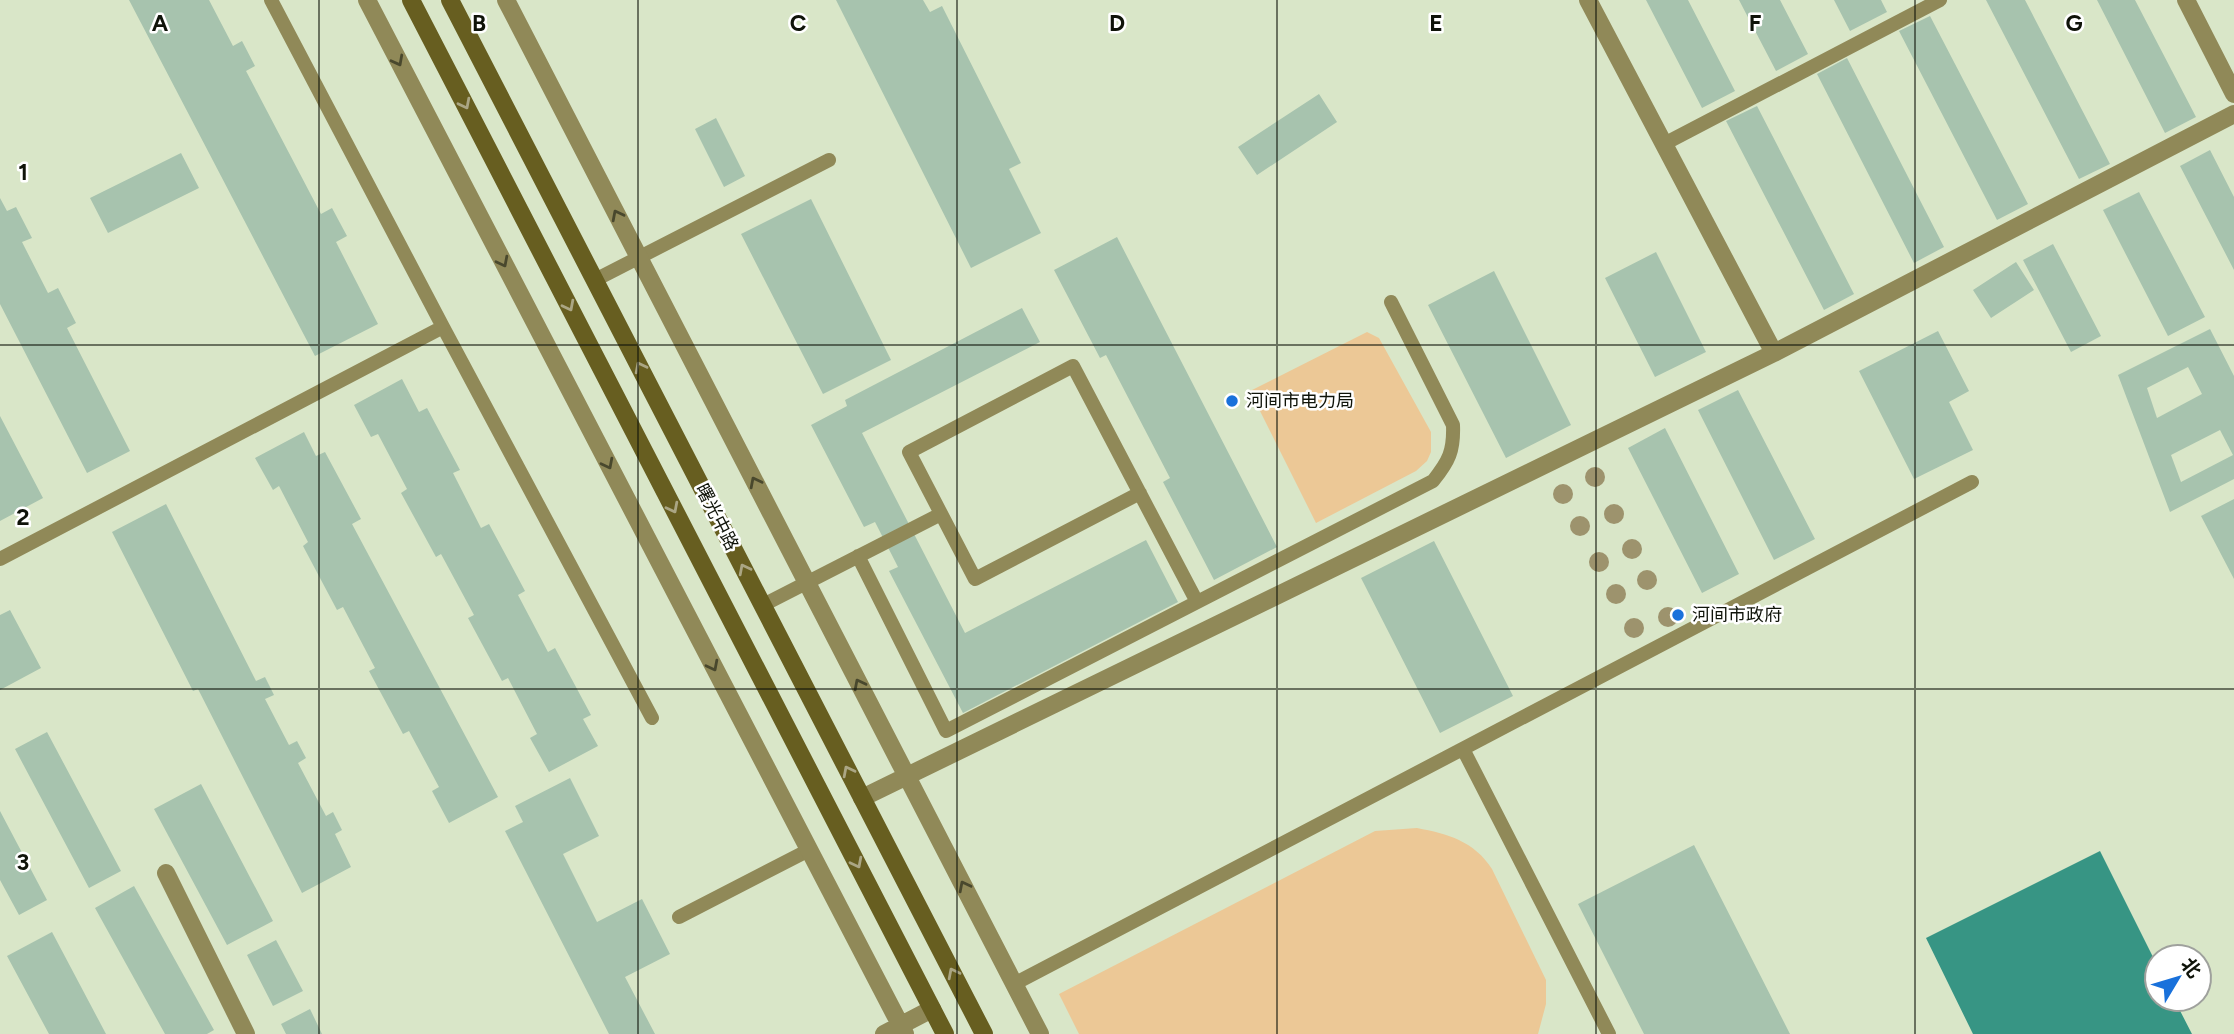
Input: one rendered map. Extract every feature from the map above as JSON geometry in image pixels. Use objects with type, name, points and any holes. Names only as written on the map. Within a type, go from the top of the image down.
[{"type":"main road","name":"曙光中路","points":[[411,0],[945,1034]]},
{"type":"main road","name":"曙光中路","points":[[450,0],[984,1034]]},
{"type":"street","points":[[367,0],[902,1030]]},
{"type":"street","points":[[506,0],[1040,1034]]},
{"type":"street","points":[[1588,0],[1774,352]]},
{"type":"street","points":[[2186,0],[2234,94]]},
{"type":"street","points":[[862,798],[1774,352],[2234,114]]},
{"type":"street","points":[[166,873],[246,1034]]},
{"type":"street","points":[[884,1034],[902,1030],[932,1009]]},
{"type":"lane","points":[[271,0],[652,718]]},
{"type":"lane","points":[[1664,144],[1940,0]]},
{"type":"lane","points":[[595,281],[829,160]]},
{"type":"lane","points":[[858,556],[946,731],[1433,481],[1448,462],[1454,443],[1453,425],[1391,302]]},
{"type":"lane","points":[[0,559],[443,327]]},
{"type":"lane","points":[[1140,493],[975,579],[909,452],[1073,366],[1140,493],[1197,602]]},
{"type":"lane","points":[[1014,984],[1972,482]]},
{"type":"lane","points":[[763,605],[941,514]]},
{"type":"lane","points":[[1463,749],[1608,1034]]},
{"type":"lane","points":[[679,917],[809,850]]},
{"type":"shaded area","points":[[1367,332],[1379,338],[1431,432],[1431,452],[1427,461],[1416,471],[1316,523],[1250,391]]},
{"type":"shaded area","points":[[1417,828],[1469,845],[1492,869],[1546,980],[1546,1004],[1538,1034],[1079,1034],[1059,994],[1375,831]]},
{"type":"water","points":[[2100,851],[2146,943],[2143,943],[2143,1013],[2181,1013],[2192,1034],[1973,1034],[1926,938]]},
{"type":"building","points":[[129,0],[209,0],[233,46],[242,41],[255,66],[246,71],[321,214],[332,208],[347,236],[336,242],[378,324],[315,356]]},
{"type":"building","points":[[836,0],[923,0],[930,12],[942,6],[1021,163],[1009,169],[1041,233],[971,268]]},
{"type":"building","points":[[1646,0],[1688,0],[1735,91],[1702,108]]},
{"type":"building","points":[[1739,0],[1780,0],[1808,54],[1776,71]]},
{"type":"building","points":[[1834,0],[1881,0],[1887,12],[1850,31]]},
{"type":"building","points":[[1986,0],[2025,0],[2110,164],[2079,179]]},
{"type":"building","points":[[2097,0],[2135,0],[2196,117],[2165,133]]},
{"type":"building","points":[[1930,16],[2028,204],[1997,220],[1899,31]]},
{"type":"building","points":[[1847,58],[1944,247],[1914,263],[1817,74]]},
{"type":"building","points":[[1319,94],[1337,122],[1257,175],[1238,147]]},
{"type":"building","points":[[1757,106],[1854,294],[1824,310],[1726,121]]},
{"type":"building","points":[[716,118],[745,176],[724,187],[695,129]]},
{"type":"building","points":[[2210,150],[2234,197],[2234,270],[2180,166]]},
{"type":"building","points":[[181,153],[199,188],[108,233],[90,198]]},
{"type":"building","points":[[2139,192],[2205,317],[2168,336],[2103,210]]},
{"type":"building","points":[[0,198],[7,211],[16,207],[32,238],[22,242],[48,293],[58,288],[76,323],[67,328],[130,451],[87,473],[0,304]]},
{"type":"building","points":[[811,199],[891,360],[823,394],[741,234]]},
{"type":"building","points":[[1117,237],[1277,547],[1214,580],[1163,482],[1170,478],[1106,355],[1100,358],[1054,270]]},
{"type":"building","points":[[2053,244],[2101,336],[2071,352],[2023,260]]},
{"type":"building","points":[[1656,252],[1706,352],[1655,377],[1605,278]]},
{"type":"building","points":[[2016,262],[2034,290],[1991,318],[1973,290]]},
{"type":"building","points":[[1494,271],[1571,425],[1506,458],[1428,305]]},
{"type":"building","points":[[1022,308],[1040,342],[862,433],[965,633],[1146,540],[1178,602],[963,713],[889,571],[898,567],[875,522],[864,527],[811,425],[847,406],[845,400]]},
{"type":"building","points":[[2210,329],[2234,376],[2234,479],[2170,512],[2118,375]],"holes":[[[2188,367],[2202,394],[2157,418],[2147,388]],[[2220,430],[2233,455],[2181,482],[2171,455]]]},
{"type":"building","points":[[1938,331],[1969,391],[1949,402],[1973,450],[1914,479],[1859,371]]},
{"type":"building","points":[[402,379],[419,412],[427,408],[460,470],[453,473],[481,528],[489,524],[525,591],[518,595],[548,652],[555,648],[591,715],[583,719],[598,746],[549,772],[530,738],[537,734],[508,678],[502,681],[468,618],[474,615],[441,554],[436,557],[401,493],[407,489],[378,434],[371,437],[354,405]]},
{"type":"building","points":[[1738,390],[1815,539],[1774,560],[1698,410]]},
{"type":"building","points":[[0,416],[43,498],[0,521]]},
{"type":"building","points":[[1665,428],[1739,574],[1702,593],[1628,448]]},
{"type":"building","points":[[304,432],[316,456],[325,452],[361,519],[352,524],[498,797],[449,823],[432,791],[439,787],[409,731],[403,734],[369,671],[375,668],[343,607],[337,610],[303,546],[308,542],[279,486],[273,490],[255,458]]},
{"type":"building","points":[[2234,499],[2234,579],[2201,516]]},
{"type":"building","points":[[166,504],[256,681],[265,677],[274,695],[265,699],[289,745],[297,741],[306,758],[298,763],[326,816],[333,812],[342,830],[335,834],[351,867],[302,893],[198,689],[193,691],[112,532]]},
{"type":"building","points":[[1434,541],[1513,696],[1440,733],[1361,578]]},
{"type":"building","points":[[10,610],[41,668],[0,690],[0,615]]},
{"type":"building","points":[[47,732],[121,871],[89,888],[15,749]]},
{"type":"building","points":[[570,778],[599,836],[563,854],[597,922],[642,899],[670,954],[625,977],[655,1034],[609,1034],[505,831],[523,822],[515,806]]},
{"type":"building","points":[[201,784],[273,921],[227,945],[154,809]]},
{"type":"building","points":[[0,811],[47,900],[19,915],[0,880]]},
{"type":"building","points":[[1694,845],[1790,1034],[1644,1034],[1578,904]]},
{"type":"building","points":[[134,886],[214,1030],[207,1034],[165,1034],[95,908]]},
{"type":"building","points":[[52,932],[106,1034],[49,1034],[7,956]]},
{"type":"building","points":[[276,940],[303,991],[273,1006],[247,955]]},
{"type":"building","points":[[310,1009],[322,1034],[286,1034],[281,1024]]},
{"type":"place","name":"河间市电力局","points":[[1232,401]]},
{"type":"place","name":"河间市政府","points":[[1678,615]]}]
